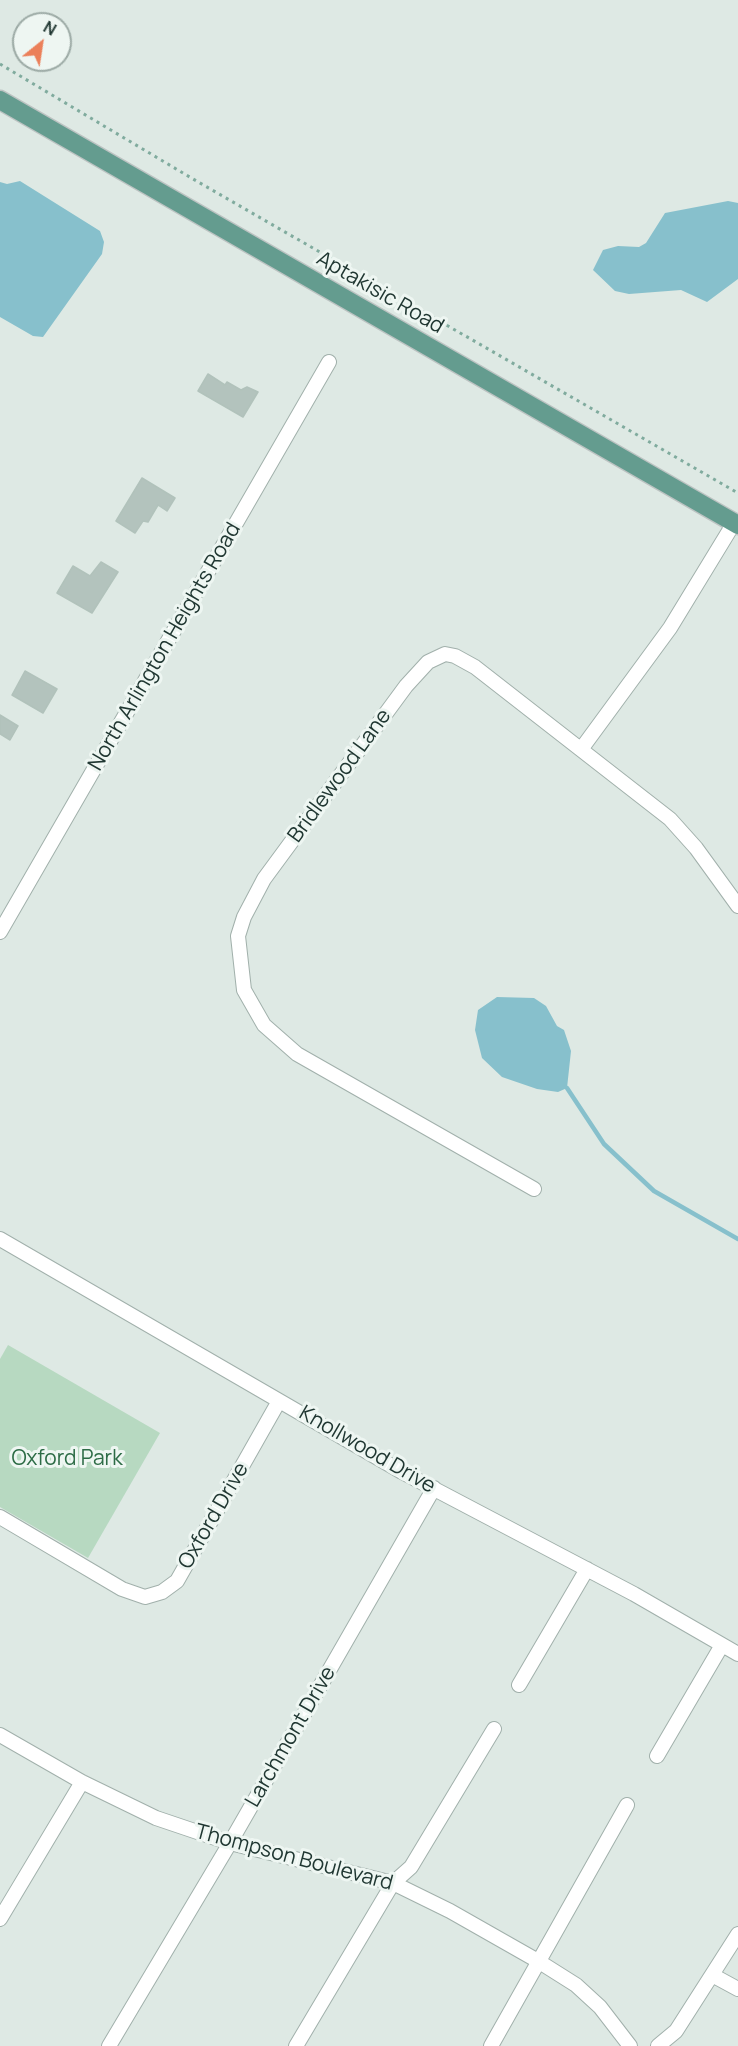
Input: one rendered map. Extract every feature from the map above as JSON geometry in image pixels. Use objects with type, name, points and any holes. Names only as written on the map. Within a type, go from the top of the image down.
[{"type":"main road","name":"Aptakisic Road","points":[[0,100],[736,524]]},
{"type":"street","name":"North Arlington Heights Road","points":[[0,932],[329,362]]},
{"type":"street","points":[[582,748],[670,628],[736,524]]},
{"type":"street","name":"Bridlewood Lane","points":[[534,1189],[297,1054],[278,1040],[264,1025],[244,990],[238,936],[244,917],[264,879],[406,686],[428,662],[438,656],[455,656],[475,667],[582,748],[670,819],[696,848],[738,906]]},
{"type":"street","name":"Knollwood Drive","points":[[0,1239],[279,1401],[738,1654]]},
{"type":"street","name":"Oxford Drive","points":[[0,1517],[122,1589],[145,1597],[162,1592],[177,1581],[279,1401]]},
{"type":"street","name":"Larchmont Drive","points":[[109,2046],[230,1843],[434,1488]]},
{"type":"street","points":[[519,1685],[587,1569]]},
{"type":"street","points":[[657,1756],[722,1645]]},
{"type":"street","points":[[296,2046],[393,1883],[411,1867],[494,1729]]},
{"type":"street","name":"Thompson Boulevard","points":[[0,1735],[82,1782],[156,1818],[230,1843],[393,1883],[450,1911],[538,1960],[576,1985],[600,2007],[630,2046]]},
{"type":"street","points":[[0,1919],[82,1782]]},
{"type":"street","points":[[491,2046],[627,1805]]},
{"type":"street","points":[[658,2046],[676,2031],[714,1976],[738,1935]]},
{"type":"street","points":[[714,1976],[738,1989]]},
{"type":"path","points":[[0,64],[193,179],[738,492]]},
{"type":"green space","name":"Oxford Park","points":[[8,1345],[160,1433],[88,1558],[0,1507],[0,1359]]},
{"type":"water","points":[[20,181],[100,231],[104,242],[102,254],[43,337],[33,336],[0,317],[0,182],[7,184]]},
{"type":"water","points":[[728,201],[738,203],[738,279],[707,302],[681,290],[629,294],[615,291],[593,270],[603,250],[618,246],[639,247],[646,243],[665,213]]},
{"type":"water","points":[[497,997],[534,998],[546,1006],[557,1026],[564,1030],[571,1051],[567,1088],[558,1092],[537,1089],[502,1077],[482,1058],[475,1030],[478,1010]]},
{"type":"building","points":[[208,374],[225,385],[227,382],[241,390],[247,387],[258,392],[243,417],[198,391]]},
{"type":"building","points":[[142,478],[175,498],[167,511],[158,505],[148,522],[143,521],[135,533],[116,521]]},
{"type":"building","points":[[101,562],[118,572],[92,613],[57,593],[73,566],[90,576]]},
{"type":"building","points":[[25,671],[57,689],[43,713],[12,695]]},
{"type":"building","points":[[0,715],[18,726],[10,740],[0,734]]},
{"type":"waterway","points":[[567,1088],[604,1144],[654,1191],[738,1239]]}]
